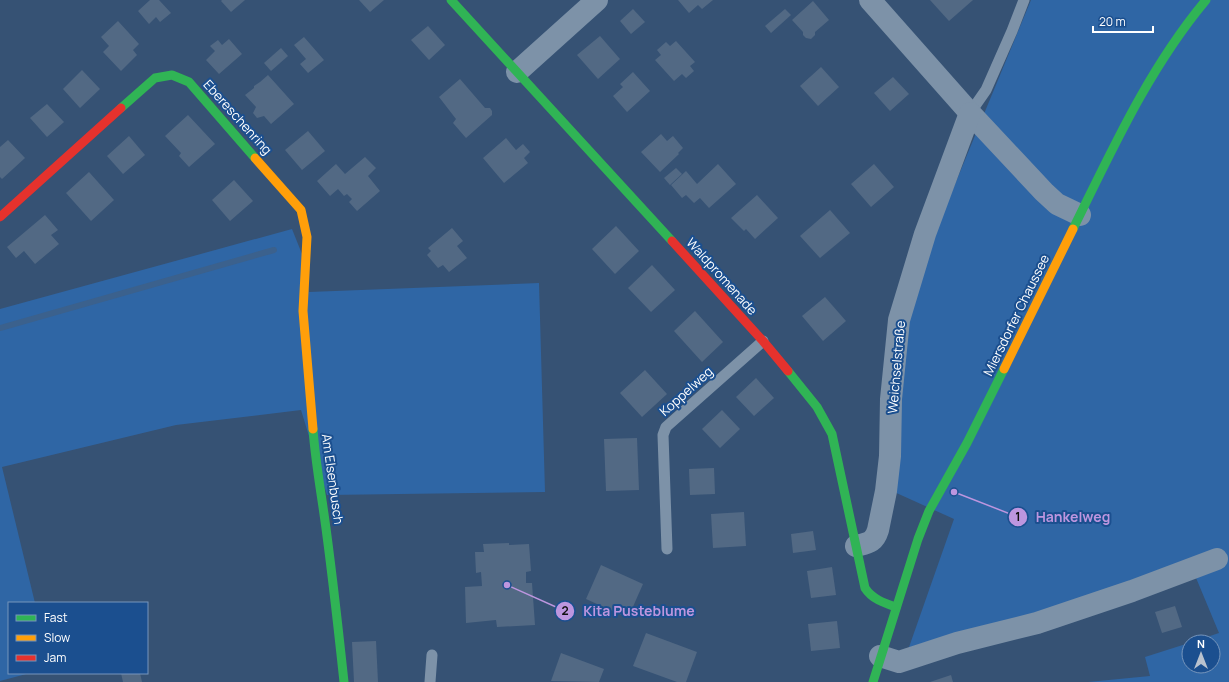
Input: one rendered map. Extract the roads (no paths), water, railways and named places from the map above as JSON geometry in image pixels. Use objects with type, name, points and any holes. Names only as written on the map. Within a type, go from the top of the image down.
[{"type":"street","name":"Waldpromenade","points":[[451,0],[763,341],[817,407],[832,434],[862,578],[867,591],[882,602],[896,607]]},
{"type":"street","points":[[517,72],[597,0]]},
{"type":"street","points":[[870,0],[970,113],[1049,196],[1057,204],[1080,215]]},
{"type":"street","name":"Miersdorfer Chaussee","points":[[873,682],[918,539],[929,510],[967,443],[1127,121],[1158,66],[1190,19],[1206,0]]},
{"type":"street","name":"Ebereschenring","points":[[0,217],[155,78],[172,75],[189,82],[301,210],[307,237],[304,280]]},
{"type":"street","name":"Weichselstraße","points":[[856,546],[870,543],[878,530],[886,491],[890,456],[891,398],[899,320],[925,234],[970,113]]},
{"type":"street","name":"Am Elsenbusch","points":[[304,280],[303,311],[315,458],[324,512],[344,682]]},
{"type":"street","points":[[880,656],[899,662],[957,643],[1037,623],[1132,591],[1218,559]]},
{"type":"lane","points":[[970,113],[986,90],[1024,0]]},
{"type":"lane","name":"Koppelweg","points":[[667,549],[663,435],[666,427],[763,341]]},
{"type":"lane","points":[[430,682],[432,655]]},
{"type":"waterway","points":[[0,328],[274,250]]},
{"type":"place","name":"Hankelweg","points":[[954,492]]},
{"type":"place","name":"Kita Pusteblume","points":[[507,585]]}]
